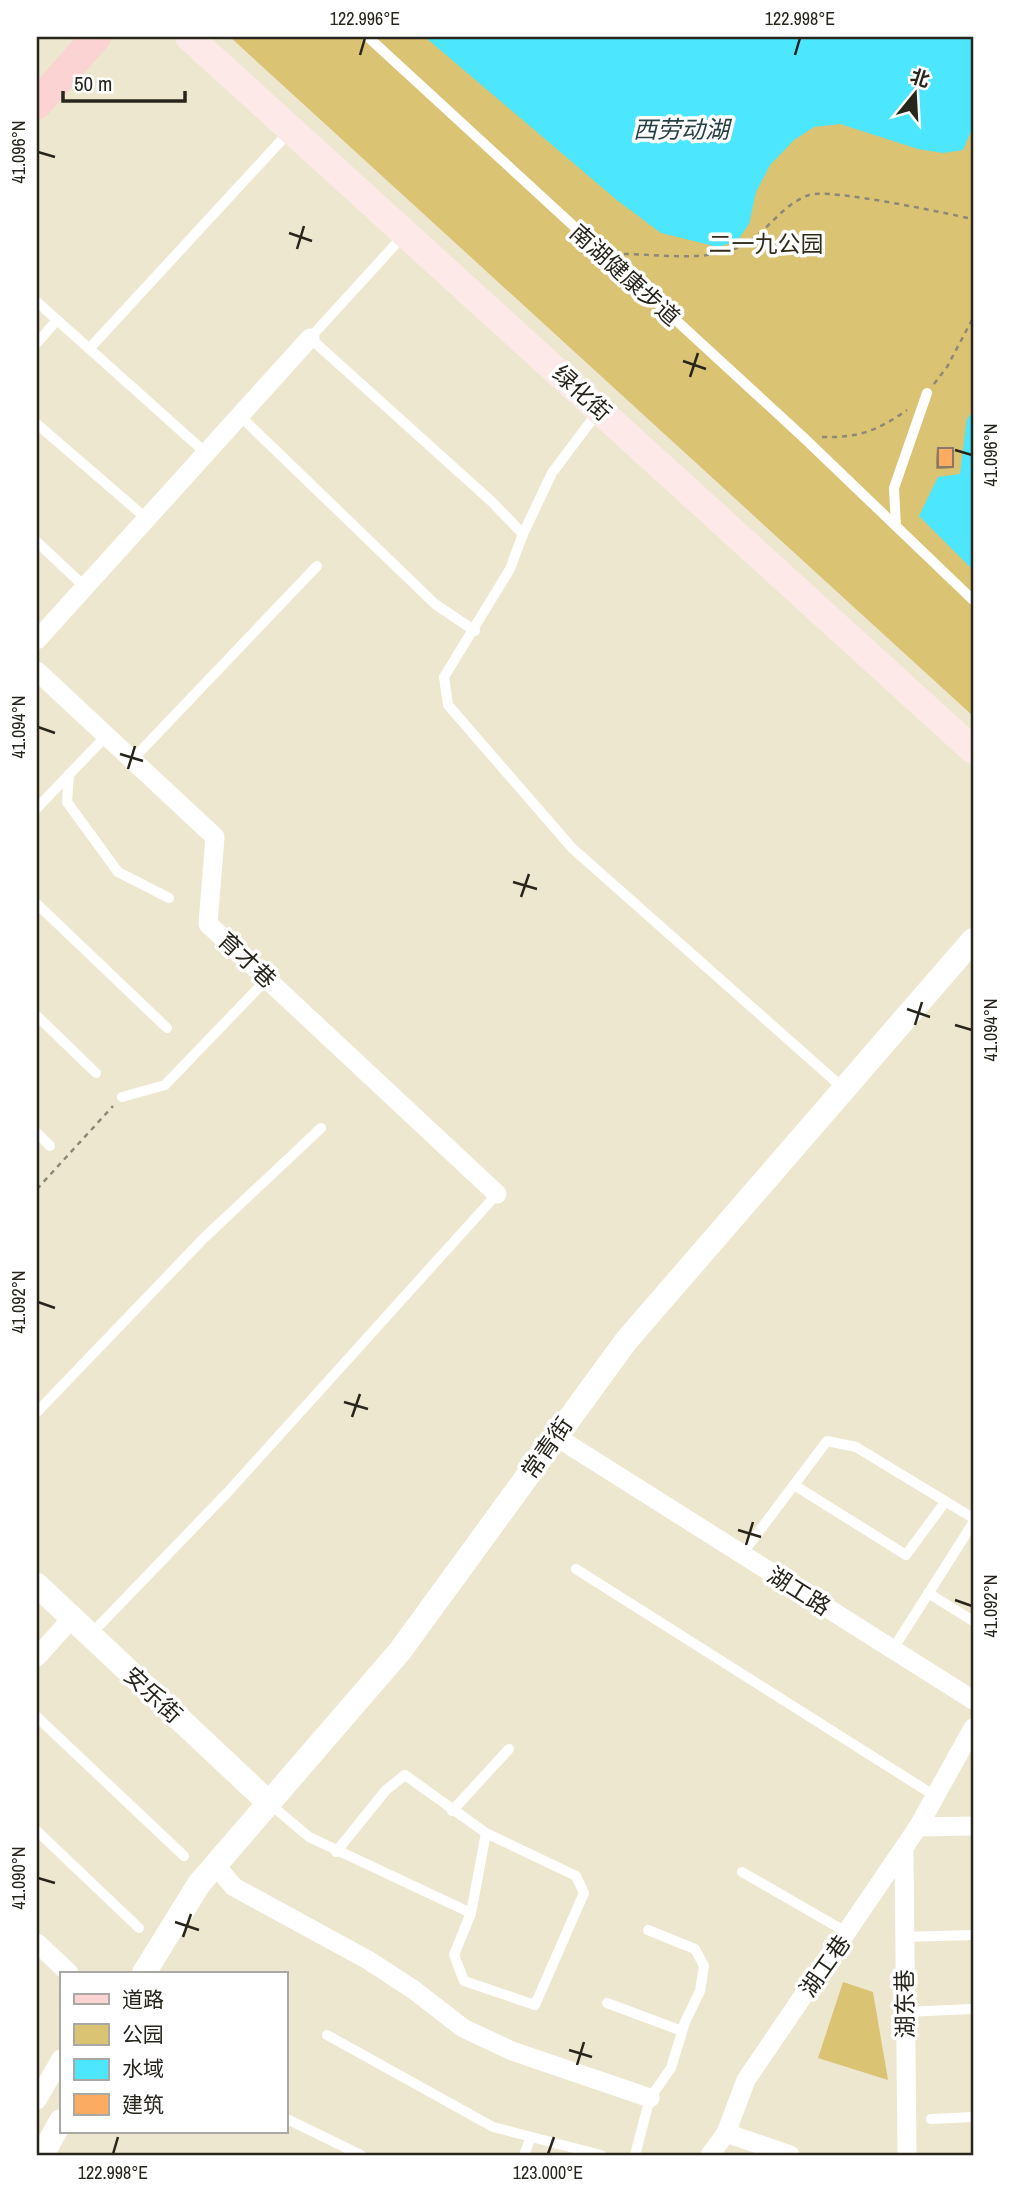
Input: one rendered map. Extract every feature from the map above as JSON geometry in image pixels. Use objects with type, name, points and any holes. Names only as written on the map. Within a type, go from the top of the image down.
[{"type":"main road","points":[[37,104],[96,37]]},
{"type":"main road","name":"绿化街","points":[[189,37],[973,750]]},
{"type":"street","points":[[37,640],[310,338]]},
{"type":"street","name":"育才巷","points":[[37,671],[215,837],[208,924],[497,1194]]},
{"type":"street","name":"常青街","points":[[145,1972],[199,1884],[400,1651],[626,1342],[973,940]]},
{"type":"street","name":"湖工路","points":[[555,1436],[973,1700]]},
{"type":"street","name":"安乐街","points":[[37,1586],[270,1804]]},
{"type":"street","points":[[37,1657],[81,1627]]},
{"type":"street","points":[[973,1728],[918,1827],[973,1826]]},
{"type":"street","name":"湖工巷","points":[[710,2155],[726,2133],[746,2080],[904,1852],[918,1827]]},
{"type":"street","name":"湖东巷","points":[[904,1852],[907,2155]]},
{"type":"street","points":[[216,1866],[234,1887],[368,1960],[414,1990],[463,2028],[512,2051],[650,2098]]},
{"type":"street","points":[[37,1943],[68,1972]]},
{"type":"street","points":[[37,2100],[60,2061]]},
{"type":"street","points":[[42,2155],[60,2123]]},
{"type":"street","points":[[726,2133],[790,2155]]},
{"type":"lane","name":"南湖健康步道","points":[[368,37],[803,437],[973,600]]},
{"type":"lane","points":[[89,349],[290,130]]},
{"type":"lane","points":[[405,233],[310,338],[491,501],[523,534]]},
{"type":"lane","points":[[37,302],[206,454]]},
{"type":"lane","points":[[37,343],[57,320]]},
{"type":"lane","points":[[896,526],[894,488],[927,393]]},
{"type":"lane","points":[[600,410],[552,473],[523,534],[510,569],[475,631],[444,677],[448,705],[572,848],[843,1088]]},
{"type":"lane","points":[[240,416],[435,604],[475,631]]},
{"type":"lane","points":[[37,424],[147,519]]},
{"type":"lane","points":[[37,542],[85,587]]},
{"type":"lane","points":[[133,759],[317,566]]},
{"type":"lane","points":[[37,808],[107,735]]},
{"type":"lane","points":[[69,774],[67,802],[118,872],[169,898]]},
{"type":"lane","points":[[37,904],[167,1028]]},
{"type":"lane","points":[[122,1097],[165,1085],[267,979]]},
{"type":"lane","points":[[37,1016],[96,1073]]},
{"type":"lane","points":[[37,1412],[204,1238],[321,1128]]},
{"type":"lane","points":[[37,1133],[50,1146]]},
{"type":"lane","points":[[81,1627],[227,1493],[497,1194]]},
{"type":"lane","points":[[742,1554],[828,1441],[856,1447],[973,1518]]},
{"type":"lane","points":[[794,1485],[906,1555],[945,1502]]},
{"type":"lane","points":[[892,1649],[973,1523]]},
{"type":"lane","points":[[576,1569],[935,1796]]},
{"type":"lane","points":[[928,1593],[973,1621]]},
{"type":"lane","points":[[37,1717],[184,1856]]},
{"type":"lane","points":[[452,1811],[509,1749]]},
{"type":"lane","points":[[336,1852],[386,1790],[405,1775],[486,1833],[576,1876],[584,1893],[535,2005],[464,1981],[454,1955],[471,1913],[486,1833]]},
{"type":"lane","points":[[270,1804],[309,1837],[336,1852],[471,1913]]},
{"type":"lane","points":[[37,1831],[139,1928]]},
{"type":"lane","points":[[741,1872],[841,1928]]},
{"type":"lane","points":[[635,2155],[650,2098],[671,2068],[682,2031],[700,1991],[704,1966],[695,1949],[648,1930]]},
{"type":"lane","points":[[904,1937],[973,1935]]},
{"type":"lane","points":[[607,2003],[682,2031]]},
{"type":"lane","points":[[905,2012],[973,2009]]},
{"type":"lane","points":[[327,2035],[493,2127],[601,2155]]},
{"type":"lane","points":[[931,2119],[973,2117]]},
{"type":"lane","points":[[287,2119],[361,2155]]},
{"type":"lane","points":[[524,2155],[531,2137]]},
{"type":"path","points":[[602,254],[727,253],[752,239],[786,208],[810,194],[870,200],[973,219]]},
{"type":"path","points":[[803,437],[854,438],[905,411],[927,393],[947,367],[973,318]]},
{"type":"path","points":[[37,1189],[122,1097]]},
{"type":"green space","name":"二一九公园","points":[[230,37],[973,37],[973,716]]},
{"type":"green space","points":[[843,1982],[873,1992],[888,2080],[818,2058]]},
{"type":"water","name":"西劳动湖","points":[[425,37],[971,37],[973,127],[963,150],[943,153],[918,149],[840,124],[814,127],[794,140],[770,165],[756,192],[749,224],[737,241],[718,247],[661,233],[618,201]]},
{"type":"water","points":[[973,411],[973,570],[919,516],[938,477],[960,474],[967,419]]},
{"type":"building","points":[[938,448],[953,448],[953,467],[938,467]]}]
